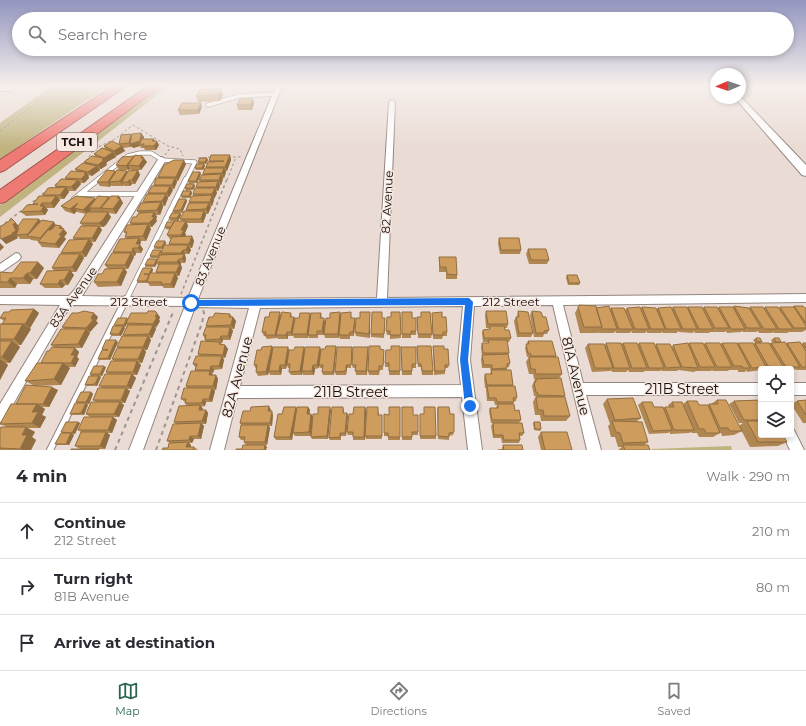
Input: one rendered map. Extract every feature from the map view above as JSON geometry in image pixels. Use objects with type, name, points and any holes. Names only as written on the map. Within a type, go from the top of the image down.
[{"type":"highway","name":"TCH 1","points":[[0,167],[89,107]]},
{"type":"highway","name":"TCH 1","points":[[0,198],[126,107]]},
{"type":"main road","points":[[747,107],[806,172]]},
{"type":"street","name":"83 Avenue","points":[[136,450],[191,303],[270,107]]},
{"type":"street","name":"82 Avenue","points":[[382,302],[392,107]]},
{"type":"street","name":"83A Avenue","points":[[0,416],[54,323],[70,301],[79,292],[162,160]]},
{"type":"street","points":[[0,269],[16,257]]},
{"type":"street","name":"212 Street","points":[[0,300],[256,303],[806,298]]},
{"type":"street","name":"81A Avenue","points":[[557,301],[594,450]]},
{"type":"street","points":[[469,302],[464,360],[475,450]]},
{"type":"street","name":"82A Avenue","points":[[217,450],[256,303]]},
{"type":"street","name":"211B Street","points":[[579,388],[758,389]]},
{"type":"street","points":[[794,389],[806,389]]},
{"type":"street","name":"211B Street","points":[[233,392],[468,391]]},
{"type":"street","points":[[791,438],[797,450]]},
{"type":"lane","points":[[50,450],[195,162],[162,160],[151,153],[140,153],[128,156],[72,202]]},
{"type":"lane","points":[[81,194],[141,194]]},
{"type":"path","points":[[0,131],[30,107]]},
{"type":"path","points":[[85,162],[94,149],[115,139],[132,125],[171,147],[180,150],[186,158]]},
{"type":"path","points":[[162,160],[171,147]]},
{"type":"path","points":[[195,158],[216,157]]},
{"type":"path","points":[[180,296],[236,157],[223,157]]},
{"type":"path","points":[[0,227],[70,174]]},
{"type":"path","points":[[115,450],[175,308]]},
{"type":"path","points":[[156,450],[202,323],[204,313],[203,310]]},
{"type":"shaded area","points":[[22,107],[77,107],[0,159],[0,123]]},
{"type":"shaded area","points":[[134,107],[142,107],[0,217],[0,205]]},
{"type":"shaded area","points":[[731,446],[732,450],[652,450],[652,449]]},
{"type":"building","points":[[180,107],[199,107],[197,110],[178,110]]},
{"type":"building","points":[[141,133],[140,141],[130,144],[132,134]]},
{"type":"building","points":[[131,134],[129,143],[119,144],[121,135]]},
{"type":"building","points":[[142,139],[154,139],[152,141],[157,141],[154,146],[143,146],[144,144],[139,144]]},
{"type":"building","points":[[112,141],[122,146],[114,151],[104,146]]},
{"type":"building","points":[[102,148],[113,152],[104,158],[94,154]]},
{"type":"building","points":[[135,155],[142,156],[141,158],[144,158],[139,166],[128,165]]},
{"type":"building","points":[[211,155],[230,155],[225,167],[206,167],[208,162],[224,161],[209,161]]},
{"type":"building","points":[[92,156],[104,158],[102,160],[104,160],[98,165],[84,162]]},
{"type":"building","points":[[134,156],[126,166],[116,165],[122,157]]},
{"type":"building","points":[[200,158],[207,158],[205,162],[198,162]]},
{"type":"building","points":[[174,160],[184,160],[176,177],[158,177],[164,165]]},
{"type":"building","points":[[83,163],[97,166],[88,172],[75,169]]},
{"type":"building","points":[[197,164],[204,164],[202,168],[195,168]]},
{"type":"building","points":[[205,168],[224,168],[222,173],[203,174]]},
{"type":"building","points":[[107,170],[115,171],[108,182],[97,182]]},
{"type":"building","points":[[117,170],[127,171],[120,181],[109,182]]},
{"type":"building","points":[[138,170],[132,180],[122,182],[128,171]]},
{"type":"building","points":[[71,171],[86,172],[84,174],[86,174],[81,179],[65,178]]},
{"type":"building","points":[[193,172],[200,172],[196,181],[188,181]]},
{"type":"building","points":[[221,174],[219,180],[199,180],[202,175]]},
{"type":"building","points":[[156,178],[175,178],[172,185],[154,185]]},
{"type":"building","points":[[61,179],[78,180],[71,187],[55,186]]},
{"type":"building","points":[[218,181],[216,187],[196,187],[198,182]]},
{"type":"building","points":[[187,184],[194,184],[192,188],[185,188]]},
{"type":"building","points":[[152,186],[170,186],[167,193],[148,193]]},
{"type":"building","points":[[66,187],[60,195],[43,195],[48,188]]},
{"type":"building","points":[[195,188],[215,188],[212,194],[193,194]]},
{"type":"building","points":[[183,191],[191,191],[189,196],[181,196]]},
{"type":"building","points":[[147,194],[166,194],[162,201],[143,202]]},
{"type":"building","points":[[212,195],[210,202],[189,202],[192,196]]},
{"type":"building","points":[[39,196],[56,196],[51,203],[42,203],[40,206],[44,206],[41,211],[21,212],[27,205],[38,204],[33,204]]},
{"type":"building","points":[[76,196],[95,198],[83,210],[74,208],[78,203],[70,209],[61,206]]},
{"type":"building","points":[[98,196],[109,197],[100,208],[89,208]]},
{"type":"building","points":[[111,196],[119,196],[117,198],[120,199],[113,209],[101,208]]},
{"type":"building","points":[[179,199],[186,199],[181,210],[173,211]]},
{"type":"building","points":[[161,202],[157,210],[137,211],[141,203]]},
{"type":"building","points":[[189,203],[209,203],[206,209],[186,210]]},
{"type":"building","points":[[184,211],[204,211],[201,219],[180,219]]},
{"type":"building","points":[[87,212],[108,212],[99,223],[80,223]]},
{"type":"building","points":[[154,212],[152,217],[155,217],[149,223],[130,223],[133,217],[136,217],[139,213]]},
{"type":"building","points":[[172,213],[180,213],[177,218],[169,218]]},
{"type":"building","points":[[12,219],[16,223],[13,224],[16,231],[12,233],[13,234],[1,239],[0,227]]},
{"type":"building","points":[[23,219],[39,219],[28,234],[16,235],[19,228],[17,228]]},
{"type":"building","points":[[42,220],[54,222],[40,238],[27,236]]},
{"type":"building","points":[[174,221],[186,221],[181,230],[184,230],[181,235],[167,235]]},
{"type":"building","points":[[167,222],[174,222],[171,227],[165,227]]},
{"type":"building","points":[[148,224],[143,236],[125,237],[127,232],[124,232],[127,225]]},
{"type":"building","points":[[56,225],[61,226],[59,228],[64,229],[59,235],[62,235],[55,244],[38,242],[48,230],[51,230]]},
{"type":"building","points":[[81,226],[99,226],[92,238],[73,238]]},
{"type":"building","points":[[192,236],[189,244],[169,244],[172,237]]},
{"type":"building","points":[[139,238],[136,244],[140,244],[138,248],[133,248],[132,252],[113,252],[120,239]]},
{"type":"building","points":[[499,238],[519,238],[521,250],[501,250]]},
{"type":"building","points":[[89,239],[82,252],[61,253],[69,240]]},
{"type":"building","points":[[157,241],[165,241],[162,247],[154,247]]},
{"type":"building","points":[[164,245],[188,245],[186,250],[183,250],[181,253],[161,253]]},
{"type":"building","points":[[528,249],[546,249],[549,260],[531,260]]},
{"type":"building","points":[[153,250],[161,250],[158,256],[150,256]]},
{"type":"building","points":[[112,253],[131,253],[125,265],[105,265]]},
{"type":"building","points":[[60,254],[80,254],[72,267],[52,268]]},
{"type":"building","points":[[184,254],[182,259],[179,259],[177,262],[156,262],[160,255]]},
{"type":"building","points":[[439,257],[456,257],[457,275],[447,274],[446,267],[440,267]]},
{"type":"building","points":[[148,259],[157,259],[154,265],[145,265]]},
{"type":"building","points":[[21,262],[38,262],[30,273],[27,273],[23,278],[10,278],[8,282],[0,282],[0,272],[12,273]]},
{"type":"building","points":[[159,264],[180,264],[176,272],[156,272]]},
{"type":"building","points":[[124,268],[117,282],[94,282],[98,274],[102,274],[105,269]]},
{"type":"building","points":[[143,268],[152,268],[149,274],[144,274],[149,275],[146,281],[137,281]]},
{"type":"building","points":[[70,270],[64,280],[60,280],[58,284],[40,284],[47,271]]},
{"type":"building","points":[[150,273],[175,273],[171,284],[161,284],[162,282],[147,282]]},
{"type":"building","points":[[567,275],[577,275],[580,283],[569,283]]},
{"type":"building","points":[[579,305],[596,306],[602,327],[584,327],[578,307]]},
{"type":"building","points":[[609,306],[617,329],[602,329],[596,308]]},
{"type":"building","points":[[734,306],[749,308],[761,328],[747,328]]},
{"type":"building","points":[[794,306],[803,306],[806,308],[806,323]]},
{"type":"building","points":[[640,307],[649,329],[635,329],[627,308]]},
{"type":"building","points":[[642,307],[656,308],[665,329],[651,329]]},
{"type":"building","points":[[671,307],[681,329],[666,329],[658,308]]},
{"type":"building","points":[[673,307],[687,307],[697,329],[683,329]]},
{"type":"building","points":[[688,307],[702,307],[713,329],[699,329]]},
{"type":"building","points":[[704,307],[717,307],[729,328],[715,328]]},
{"type":"building","points":[[719,307],[733,307],[745,329],[731,329]]},
{"type":"building","points":[[750,307],[763,307],[777,329],[764,329]]},
{"type":"building","points":[[765,307],[778,307],[793,329],[779,329]]},
{"type":"building","points":[[780,307],[794,307],[806,328],[794,328]]},
{"type":"building","points":[[611,308],[624,308],[633,329],[619,329]]},
{"type":"building","points":[[34,309],[25,324],[2,324],[6,318],[0,318],[4,312],[9,312],[11,310]]},
{"type":"building","points":[[84,311],[94,313],[91,319],[94,319],[86,328],[62,327],[72,313]]},
{"type":"building","points":[[148,311],[155,311],[157,313],[155,317],[157,317],[153,324],[126,323],[131,313],[147,313]]},
{"type":"building","points":[[486,311],[506,311],[508,324],[488,324]]},
{"type":"building","points":[[518,311],[528,312],[533,333],[519,333],[516,317],[519,317]]},
{"type":"building","points":[[532,311],[541,312],[543,317],[546,317],[549,330],[544,331],[544,333],[536,333]]},
{"type":"building","points":[[270,312],[280,312],[275,335],[265,335],[266,332],[262,332],[265,317],[269,317]]},
{"type":"building","points":[[282,312],[291,313],[290,317],[294,317],[291,332],[287,332],[286,335],[276,335]]},
{"type":"building","points":[[340,312],[338,334],[324,334],[326,318],[330,318],[330,313]]},
{"type":"building","points":[[351,312],[351,318],[355,318],[353,332],[350,332],[349,335],[339,335],[341,313]]},
{"type":"building","points":[[360,312],[370,312],[369,334],[355,332],[356,318],[360,318]]},
{"type":"building","points":[[372,312],[382,312],[382,318],[385,318],[384,334],[371,334]]},
{"type":"building","points":[[391,312],[400,312],[401,335],[390,335],[390,331],[386,331],[387,317],[391,317]]},
{"type":"building","points":[[402,312],[412,312],[412,318],[416,318],[416,331],[411,331],[411,334],[402,334]]},
{"type":"building","points":[[421,312],[430,312],[432,334],[418,334],[417,317],[421,317]]},
{"type":"building","points":[[442,312],[442,317],[446,317],[447,332],[443,332],[443,335],[433,335],[432,313]]},
{"type":"building","points":[[215,313],[230,314],[229,317],[233,317],[231,325],[206,326],[209,317],[213,317]]},
{"type":"building","points":[[300,313],[310,313],[307,334],[292,334],[295,318],[299,318]]},
{"type":"building","points":[[311,313],[321,313],[320,318],[324,318],[322,331],[317,331],[317,335],[308,335]]},
{"type":"building","points":[[118,318],[127,318],[124,325],[114,325]]},
{"type":"building","points":[[0,324],[23,324],[14,339],[0,339]]},
{"type":"building","points":[[128,325],[153,325],[149,334],[123,335]]},
{"type":"building","points":[[113,326],[123,326],[119,334],[110,334]]},
{"type":"building","points":[[490,326],[504,326],[505,330],[509,330],[511,338],[484,338],[483,330],[490,329]]},
{"type":"building","points":[[206,327],[230,327],[228,336],[221,336],[220,339],[205,340],[206,335],[203,335]]},
{"type":"building","points":[[61,329],[86,329],[78,344],[51,345]]},
{"type":"building","points":[[122,336],[148,336],[143,347],[117,347]]},
{"type":"building","points":[[756,338],[760,338],[762,342],[757,341]]},
{"type":"building","points":[[774,338],[779,338],[781,342],[776,342]]},
{"type":"building","points":[[106,340],[116,340],[108,358],[98,359],[102,350],[108,350],[102,349]]},
{"type":"building","points":[[488,340],[507,340],[509,353],[483,353],[482,343],[489,343]]},
{"type":"building","points":[[0,341],[12,341],[0,358]]},
{"type":"building","points":[[201,341],[220,342],[219,344],[225,345],[223,355],[198,354]]},
{"type":"building","points":[[528,341],[552,341],[556,356],[531,356],[531,354],[528,353],[526,344],[529,344]]},
{"type":"building","points":[[785,342],[800,367],[785,366],[771,343]]},
{"type":"building","points":[[800,342],[806,351],[806,367],[802,367],[787,343]]},
{"type":"building","points":[[606,343],[621,343],[630,368],[614,368]]},
{"type":"building","points":[[623,343],[637,343],[647,368],[632,368]]},
{"type":"building","points":[[639,343],[654,343],[664,368],[649,368]]},
{"type":"building","points":[[688,343],[698,368],[682,367],[673,345]]},
{"type":"building","points":[[689,343],[703,343],[715,367],[700,367]]},
{"type":"building","points":[[705,343],[720,343],[732,367],[717,367]]},
{"type":"building","points":[[722,343],[737,343],[750,368],[734,366]]},
{"type":"building","points":[[738,343],[753,343],[765,366],[752,368]]},
{"type":"building","points":[[755,343],[769,343],[783,366],[768,366]]},
{"type":"building","points":[[588,344],[604,344],[613,368],[595,368]]},
{"type":"building","points":[[656,344],[670,344],[681,367],[666,368]]},
{"type":"building","points":[[272,346],[266,372],[256,372],[257,365],[254,365],[257,350],[261,350],[262,347]]},
{"type":"building","points":[[326,346],[336,346],[333,372],[322,372],[323,365],[319,365],[321,349],[325,349]]},
{"type":"building","points":[[369,346],[380,346],[380,349],[384,350],[383,366],[379,366],[379,371],[368,371]]},
{"type":"building","points":[[391,346],[400,346],[400,371],[389,371],[389,363],[385,363],[386,350],[391,350]]},
{"type":"building","points":[[417,346],[431,346],[433,371],[422,371],[421,364],[418,364]]},
{"type":"building","points":[[433,346],[444,346],[444,349],[448,349],[449,365],[445,365],[445,371],[435,371]]},
{"type":"building","points":[[52,347],[75,348],[71,355],[75,355],[71,363],[41,363],[47,351],[49,351]]},
{"type":"building","points":[[273,347],[288,347],[285,365],[280,365],[279,371],[269,371]]},
{"type":"building","points":[[295,347],[304,347],[300,371],[289,372],[290,364],[287,364],[289,350],[294,350]]},
{"type":"building","points":[[305,347],[320,347],[317,365],[313,365],[312,371],[302,371]]},
{"type":"building","points":[[337,347],[352,347],[351,365],[346,365],[346,371],[335,372]]},
{"type":"building","points":[[353,347],[368,347],[366,371],[355,371],[356,365],[352,365]]},
{"type":"building","points":[[401,347],[416,347],[416,364],[412,364],[412,371],[402,371]]},
{"type":"building","points":[[117,348],[143,348],[138,359],[112,359]]},
{"type":"building","points":[[508,354],[510,363],[507,364],[507,368],[492,369],[492,365],[484,365],[482,355]]},
{"type":"building","points":[[196,356],[222,356],[219,366],[211,366],[210,370],[195,370],[197,364],[193,364]]},
{"type":"building","points":[[529,357],[558,357],[562,374],[536,374],[535,369],[531,369]]},
{"type":"building","points":[[111,361],[137,361],[133,372],[106,372]]},
{"type":"building","points":[[37,363],[63,363],[54,379],[25,381]]},
{"type":"building","points":[[94,366],[104,366],[100,374],[90,374]]},
{"type":"building","points":[[491,370],[511,370],[513,385],[487,385],[485,374],[492,374]]},
{"type":"building","points":[[191,371],[210,371],[209,375],[216,375],[213,386],[186,386]]},
{"type":"building","points":[[105,374],[132,374],[127,386],[99,386]]},
{"type":"building","points":[[89,376],[99,376],[95,384],[85,385]]},
{"type":"building","points":[[561,378],[565,396],[538,395],[536,392],[534,383],[536,382],[536,379]]},
{"type":"building","points":[[26,385],[52,387],[43,404],[16,404]]},
{"type":"building","points":[[487,386],[515,386],[517,397],[513,398],[514,402],[497,402],[496,398],[489,398]]},
{"type":"building","points":[[98,388],[126,388],[121,400],[93,400]]},
{"type":"building","points":[[184,388],[212,388],[209,399],[203,399],[202,403],[185,403],[186,399],[181,399]]},
{"type":"building","points":[[81,392],[91,392],[86,402],[76,402]]},
{"type":"building","points":[[536,397],[565,397],[570,416],[544,416],[543,410],[538,410]]},
{"type":"building","points":[[633,398],[641,418],[615,420],[607,399]]},
{"type":"building","points":[[717,400],[726,400],[742,431],[730,431],[728,428],[720,428],[709,404],[718,404]]},
{"type":"building","points":[[758,400],[758,420],[744,420],[734,401]]},
{"type":"building","points":[[806,400],[806,415],[797,401]]},
{"type":"building","points":[[687,401],[697,401],[699,405],[708,405],[720,433],[706,433],[704,429],[699,429]]},
{"type":"building","points":[[91,402],[120,402],[114,414],[86,414]]},
{"type":"building","points":[[642,402],[652,402],[654,407],[663,407],[672,430],[653,431]]},
{"type":"building","points":[[672,402],[682,402],[694,430],[674,430],[665,407],[674,407]]},
{"type":"building","points":[[75,403],[86,403],[81,413],[70,414]]},
{"type":"building","points":[[11,404],[37,404],[32,412],[38,412],[32,423],[0,424]]},
{"type":"building","points":[[498,404],[514,404],[515,411],[519,410],[521,420],[492,420],[490,408],[498,408]]},
{"type":"building","points":[[200,405],[199,410],[206,410],[202,421],[174,422],[179,406]]},
{"type":"building","points":[[269,406],[268,411],[272,411],[270,423],[240,423],[243,411],[250,411],[251,407]]},
{"type":"building","points":[[284,407],[296,407],[290,437],[274,437],[278,414],[282,414]]},
{"type":"building","points":[[297,407],[308,407],[307,414],[311,414],[309,432],[293,433]]},
{"type":"building","points":[[318,407],[330,407],[327,436],[311,437],[313,414],[318,414]]},
{"type":"building","points":[[332,407],[343,407],[343,413],[347,413],[345,433],[340,433],[340,437],[329,438]]},
{"type":"building","points":[[354,407],[365,407],[364,437],[353,437],[353,432],[347,432],[349,414],[353,414]]},
{"type":"building","points":[[367,407],[378,407],[378,415],[382,415],[382,436],[365,436]]},
{"type":"building","points":[[389,407],[400,407],[400,437],[388,437],[388,433],[384,433],[384,414],[389,415]]},
{"type":"building","points":[[402,407],[413,407],[413,415],[418,415],[418,432],[412,432],[412,437],[402,437]]},
{"type":"building","points":[[424,407],[435,407],[436,436],[420,436],[420,414],[424,414]]},
{"type":"building","points":[[438,407],[449,407],[450,414],[454,414],[454,432],[449,433],[449,437],[438,436]]},
{"type":"building","points":[[84,417],[113,417],[108,430],[78,430]]},
{"type":"building","points":[[612,421],[642,422],[648,442],[623,443],[620,433],[616,432]]},
{"type":"building","points":[[747,421],[758,421],[758,438],[785,438],[787,442],[758,442]]},
{"type":"building","points":[[66,422],[78,422],[72,433],[61,432]]},
{"type":"building","points":[[534,422],[540,422],[541,429],[535,429]]},
{"type":"building","points":[[201,423],[198,436],[190,436],[189,440],[167,441],[173,424]]},
{"type":"building","points":[[493,423],[522,423],[524,433],[519,433],[520,440],[504,440],[503,435],[494,435]]},
{"type":"building","points":[[241,425],[268,425],[265,442],[244,442],[245,437],[239,437]]},
{"type":"building","points":[[1,427],[26,427],[22,435],[27,435],[20,449],[0,448]]},
{"type":"building","points":[[81,432],[106,432],[100,446],[75,446]]},
{"type":"building","points":[[541,432],[567,432],[572,450],[545,450]]},
{"type":"building","points":[[61,433],[71,433],[66,444],[55,444]]},
{"type":"building","points":[[188,442],[186,447],[194,447],[193,450],[162,450],[163,448],[168,448],[169,443]]},
{"type":"building","points":[[243,445],[265,445],[264,450],[236,450],[242,449]]},
{"type":"building","points":[[503,445],[522,445],[523,450],[504,450]]},
{"type":"building","points":[[623,445],[648,445],[650,450],[625,450]]},
{"type":"building","points":[[71,449],[99,449],[71,450]]},
{"type":"route","points":[[191,303],[469,302],[464,360],[470,406]]}]
